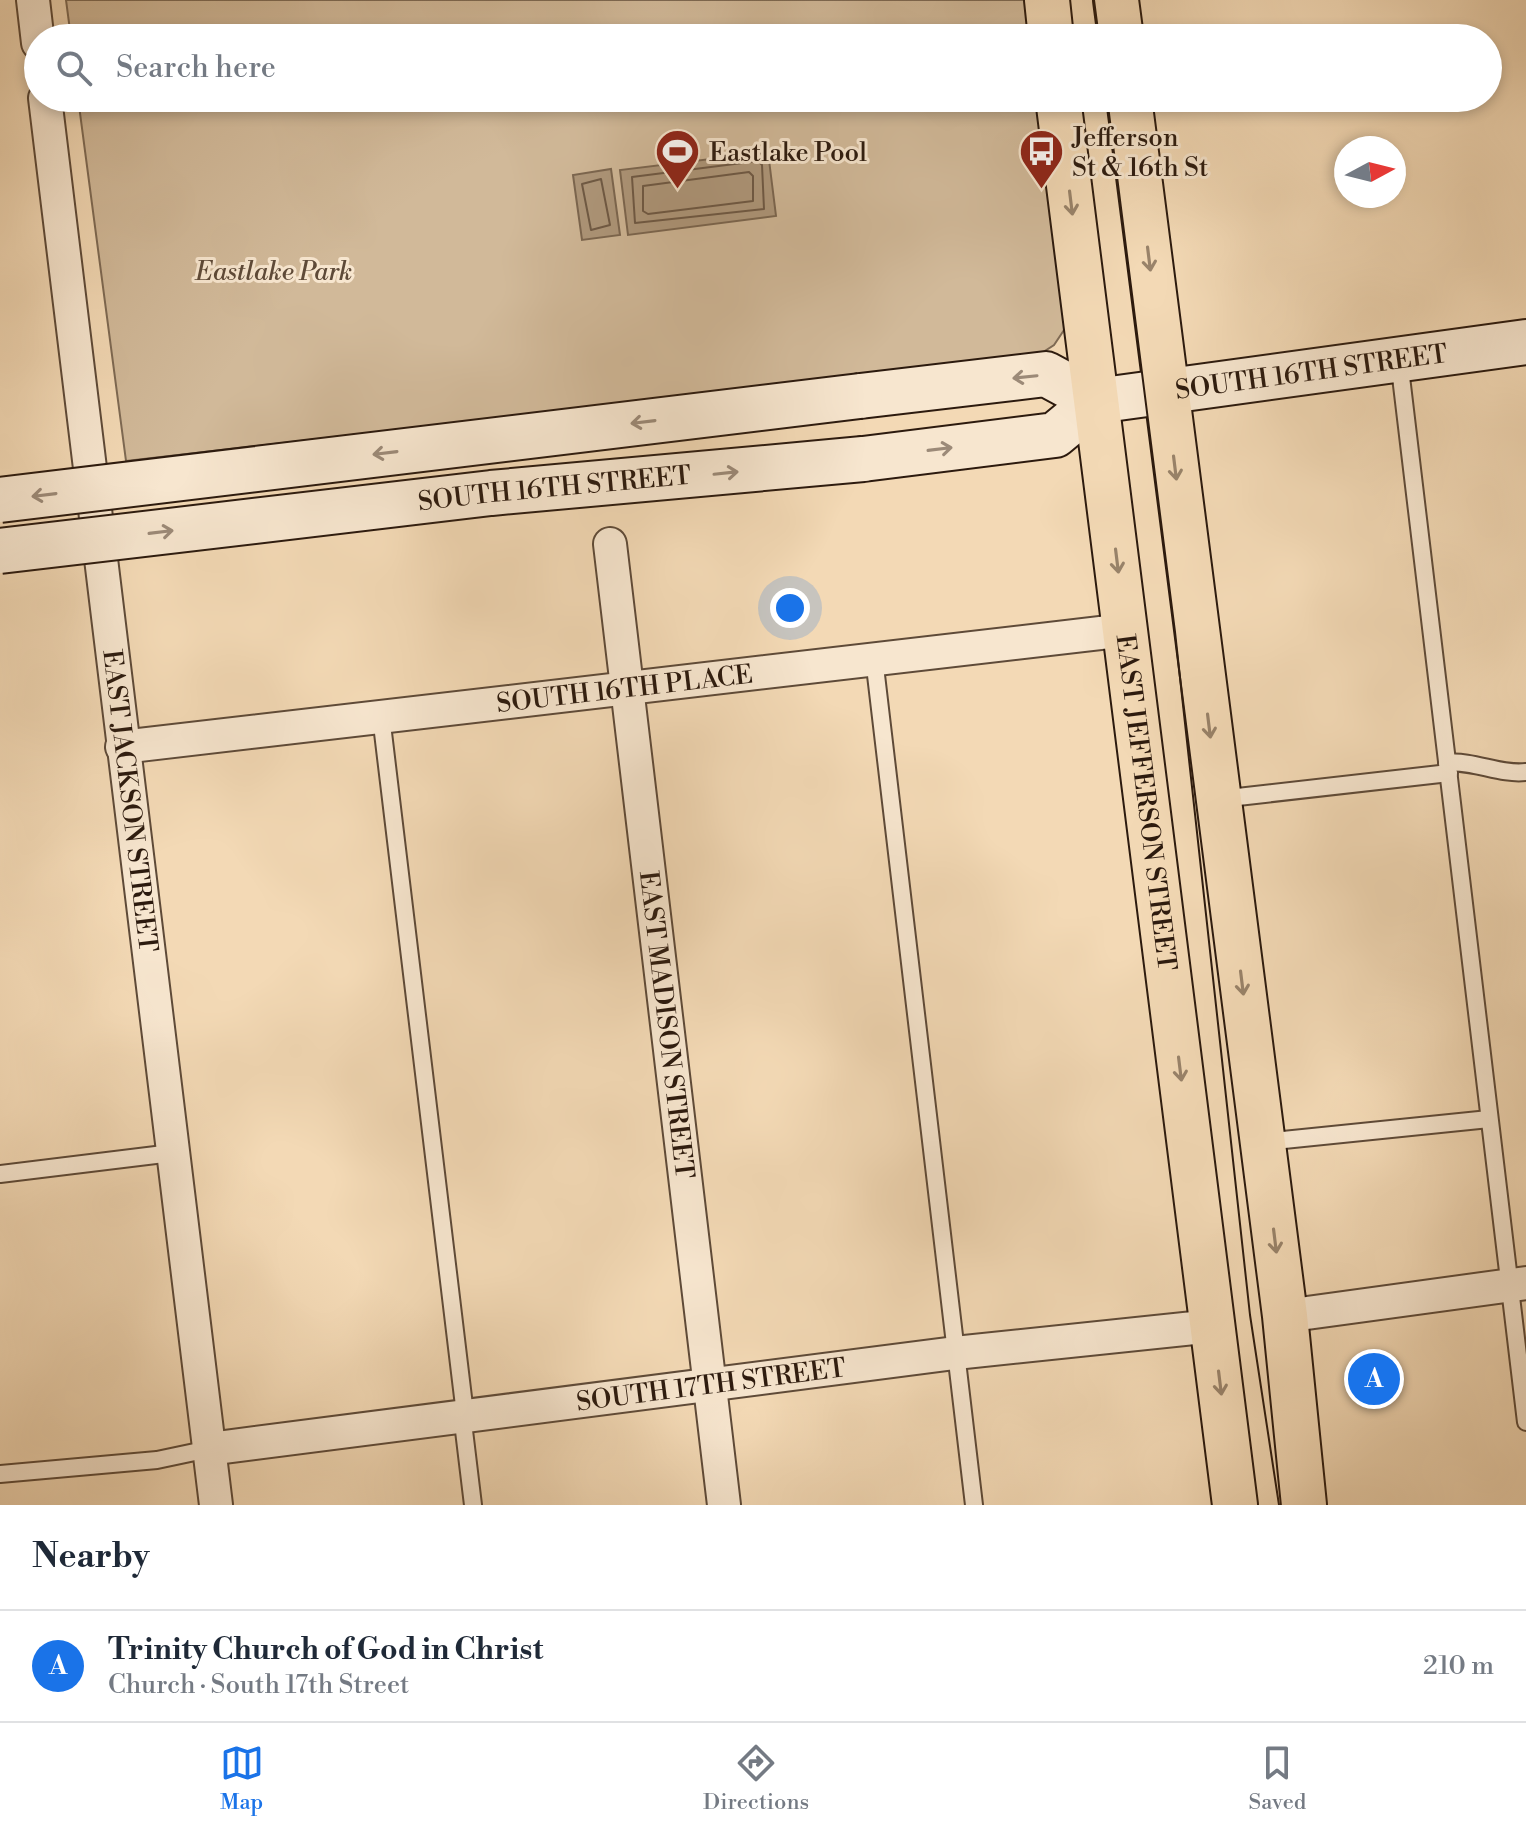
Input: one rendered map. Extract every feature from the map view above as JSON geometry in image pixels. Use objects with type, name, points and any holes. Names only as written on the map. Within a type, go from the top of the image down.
[{"type":"main road","points":[[1047,0],[1050,24]]},
{"type":"main road","points":[[1116,0],[1119,24]]},
{"type":"main road","name":"EAST JEFFERSON STREET","points":[[1060,112],[1235,1505]]},
{"type":"main road","points":[[1131,112],[1285,1316],[1304,1505]]},
{"type":"main road","name":"SOUTH 16TH STREET","points":[[0,551],[491,493],[863,459],[1055,435],[1096,401],[1526,342]]},
{"type":"main road","name":"SOUTH 16TH STREET","points":[[0,500],[1046,374],[1096,401]]},
{"type":"main road","points":[[1296,1505],[1298,1454]]},
{"type":"street","points":[[33,0],[36,24]]},
{"type":"street","name":"EAST JACKSON STREET","points":[[47,112],[216,1505]]},
{"type":"street","name":"EAST MADISON STREET","points":[[610,544],[724,1505]]},
{"type":"street","name":"SOUTH 16TH PLACE","points":[[122,747],[1126,630]]},
{"type":"street","points":[[1285,1316],[1518,1284]]},
{"type":"street","name":"SOUTH 17TH STREET","points":[[209,1449],[955,1353],[1213,1326]]},
{"type":"lane","points":[[1399,359],[1489,1119],[1518,1284],[1526,1422]]},
{"type":"lane","points":[[874,658],[974,1505]]},
{"type":"lane","points":[[381,716],[473,1505]]},
{"type":"lane","points":[[1219,800],[1448,768],[1459,762],[1510,773],[1526,772]]},
{"type":"lane","points":[[1262,1143],[1489,1119]]},
{"type":"lane","points":[[0,1174],[172,1153]]},
{"type":"lane","points":[[0,1474],[157,1460],[209,1449]]},
{"type":"green space","points":[[66,0],[1026,0],[1029,24],[69,24]]},
{"type":"green space","name":"Eastlake Park","points":[[80,112],[1041,112],[1066,327],[1054,345],[1037,356],[126,461]]},
{"type":"water","points":[[768,152],[776,216],[628,235],[620,170]]},
{"type":"water","points":[[611,169],[620,235],[582,240],[573,175]]},
{"type":"tram line","points":[[1094,0],[1097,24]]},
{"type":"tram line","points":[[1109,112],[1175,632],[1250,1315],[1279,1505]]},
{"type":"place","name":"Eastlake Pool","points":[[678,191]]},
{"type":"place","name":"Jefferson St & 16th St","points":[[1041,191]]},
{"type":"place","name":"Trinity Church of God in Christ","points":[[1374,1379]]}]
